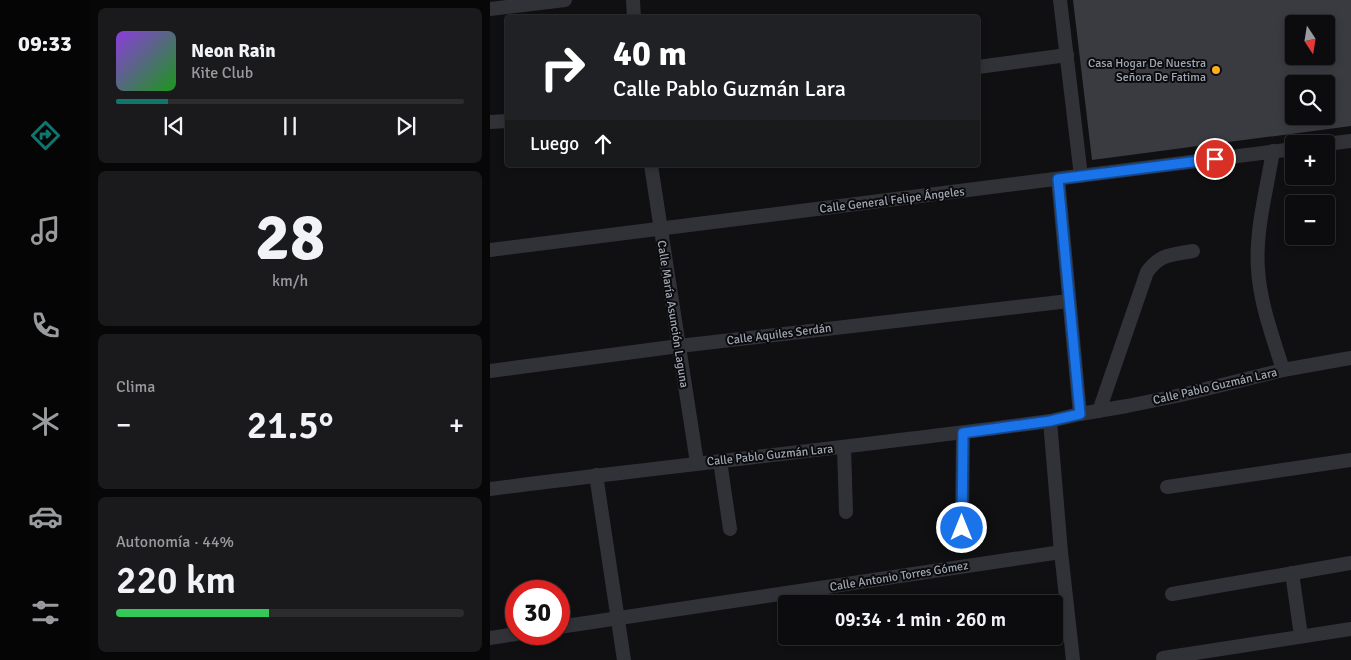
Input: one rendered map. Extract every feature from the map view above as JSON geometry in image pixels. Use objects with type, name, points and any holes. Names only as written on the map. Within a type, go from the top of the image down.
[{"type":"street","points":[[490,9],[565,0]]},
{"type":"street","points":[[633,0],[634,15]]},
{"type":"street","points":[[1060,0],[1081,176]]},
{"type":"street","points":[[980,67],[1066,55]]},
{"type":"street","points":[[490,122],[505,121]]},
{"type":"street","points":[[1335,143],[1351,141]]},
{"type":"street","name":"Calle General Felipe Ángeles","points":[[490,250],[1285,149]]},
{"type":"street","points":[[1273,151],[1260,232],[1257,268],[1262,299],[1283,370]]},
{"type":"street","name":"Calle María Asunción Laguna","points":[[651,167],[697,463]]},
{"type":"street","points":[[1058,179],[1080,414]]},
{"type":"street","points":[[1099,411],[1147,272],[1154,262],[1161,258],[1193,251]]},
{"type":"street","name":"Calle Aquiles Serdán","points":[[490,371],[678,346],[1069,301]]},
{"type":"street","name":"Calle Pablo Guzmán Lara","points":[[490,489],[697,463],[844,448],[1050,421],[1181,395],[1283,370],[1351,358]]},
{"type":"street","points":[[1050,421],[1072,660]]},
{"type":"street","points":[[962,528],[963,433]]},
{"type":"street","points":[[844,448],[846,512]]},
{"type":"street","points":[[1167,486],[1351,460]]},
{"type":"street","points":[[720,461],[730,529]]},
{"type":"street","points":[[596,475],[624,660]]},
{"type":"street","name":"Calle Antonio Torres Gómez","points":[[570,625],[1061,552]]},
{"type":"street","points":[[1172,594],[1351,563]]},
{"type":"street","points":[[1292,573],[1301,636]]},
{"type":"street","points":[[1163,658],[1351,629]]},
{"type":"street","points":[[490,638],[505,636]]},
{"type":"building","name":"Casa Hogar De Nuestra Señora De Fatima","points":[[1073,0],[1351,0],[1351,126],[1092,160]]},
{"type":"place","name":"Casa Hogar De Nuestra Señora De Fatima","points":[[1216,70]]},
{"type":"route","points":[[962,528],[963,433],[1050,421],[1080,414],[1058,179],[1215,159]]}]
